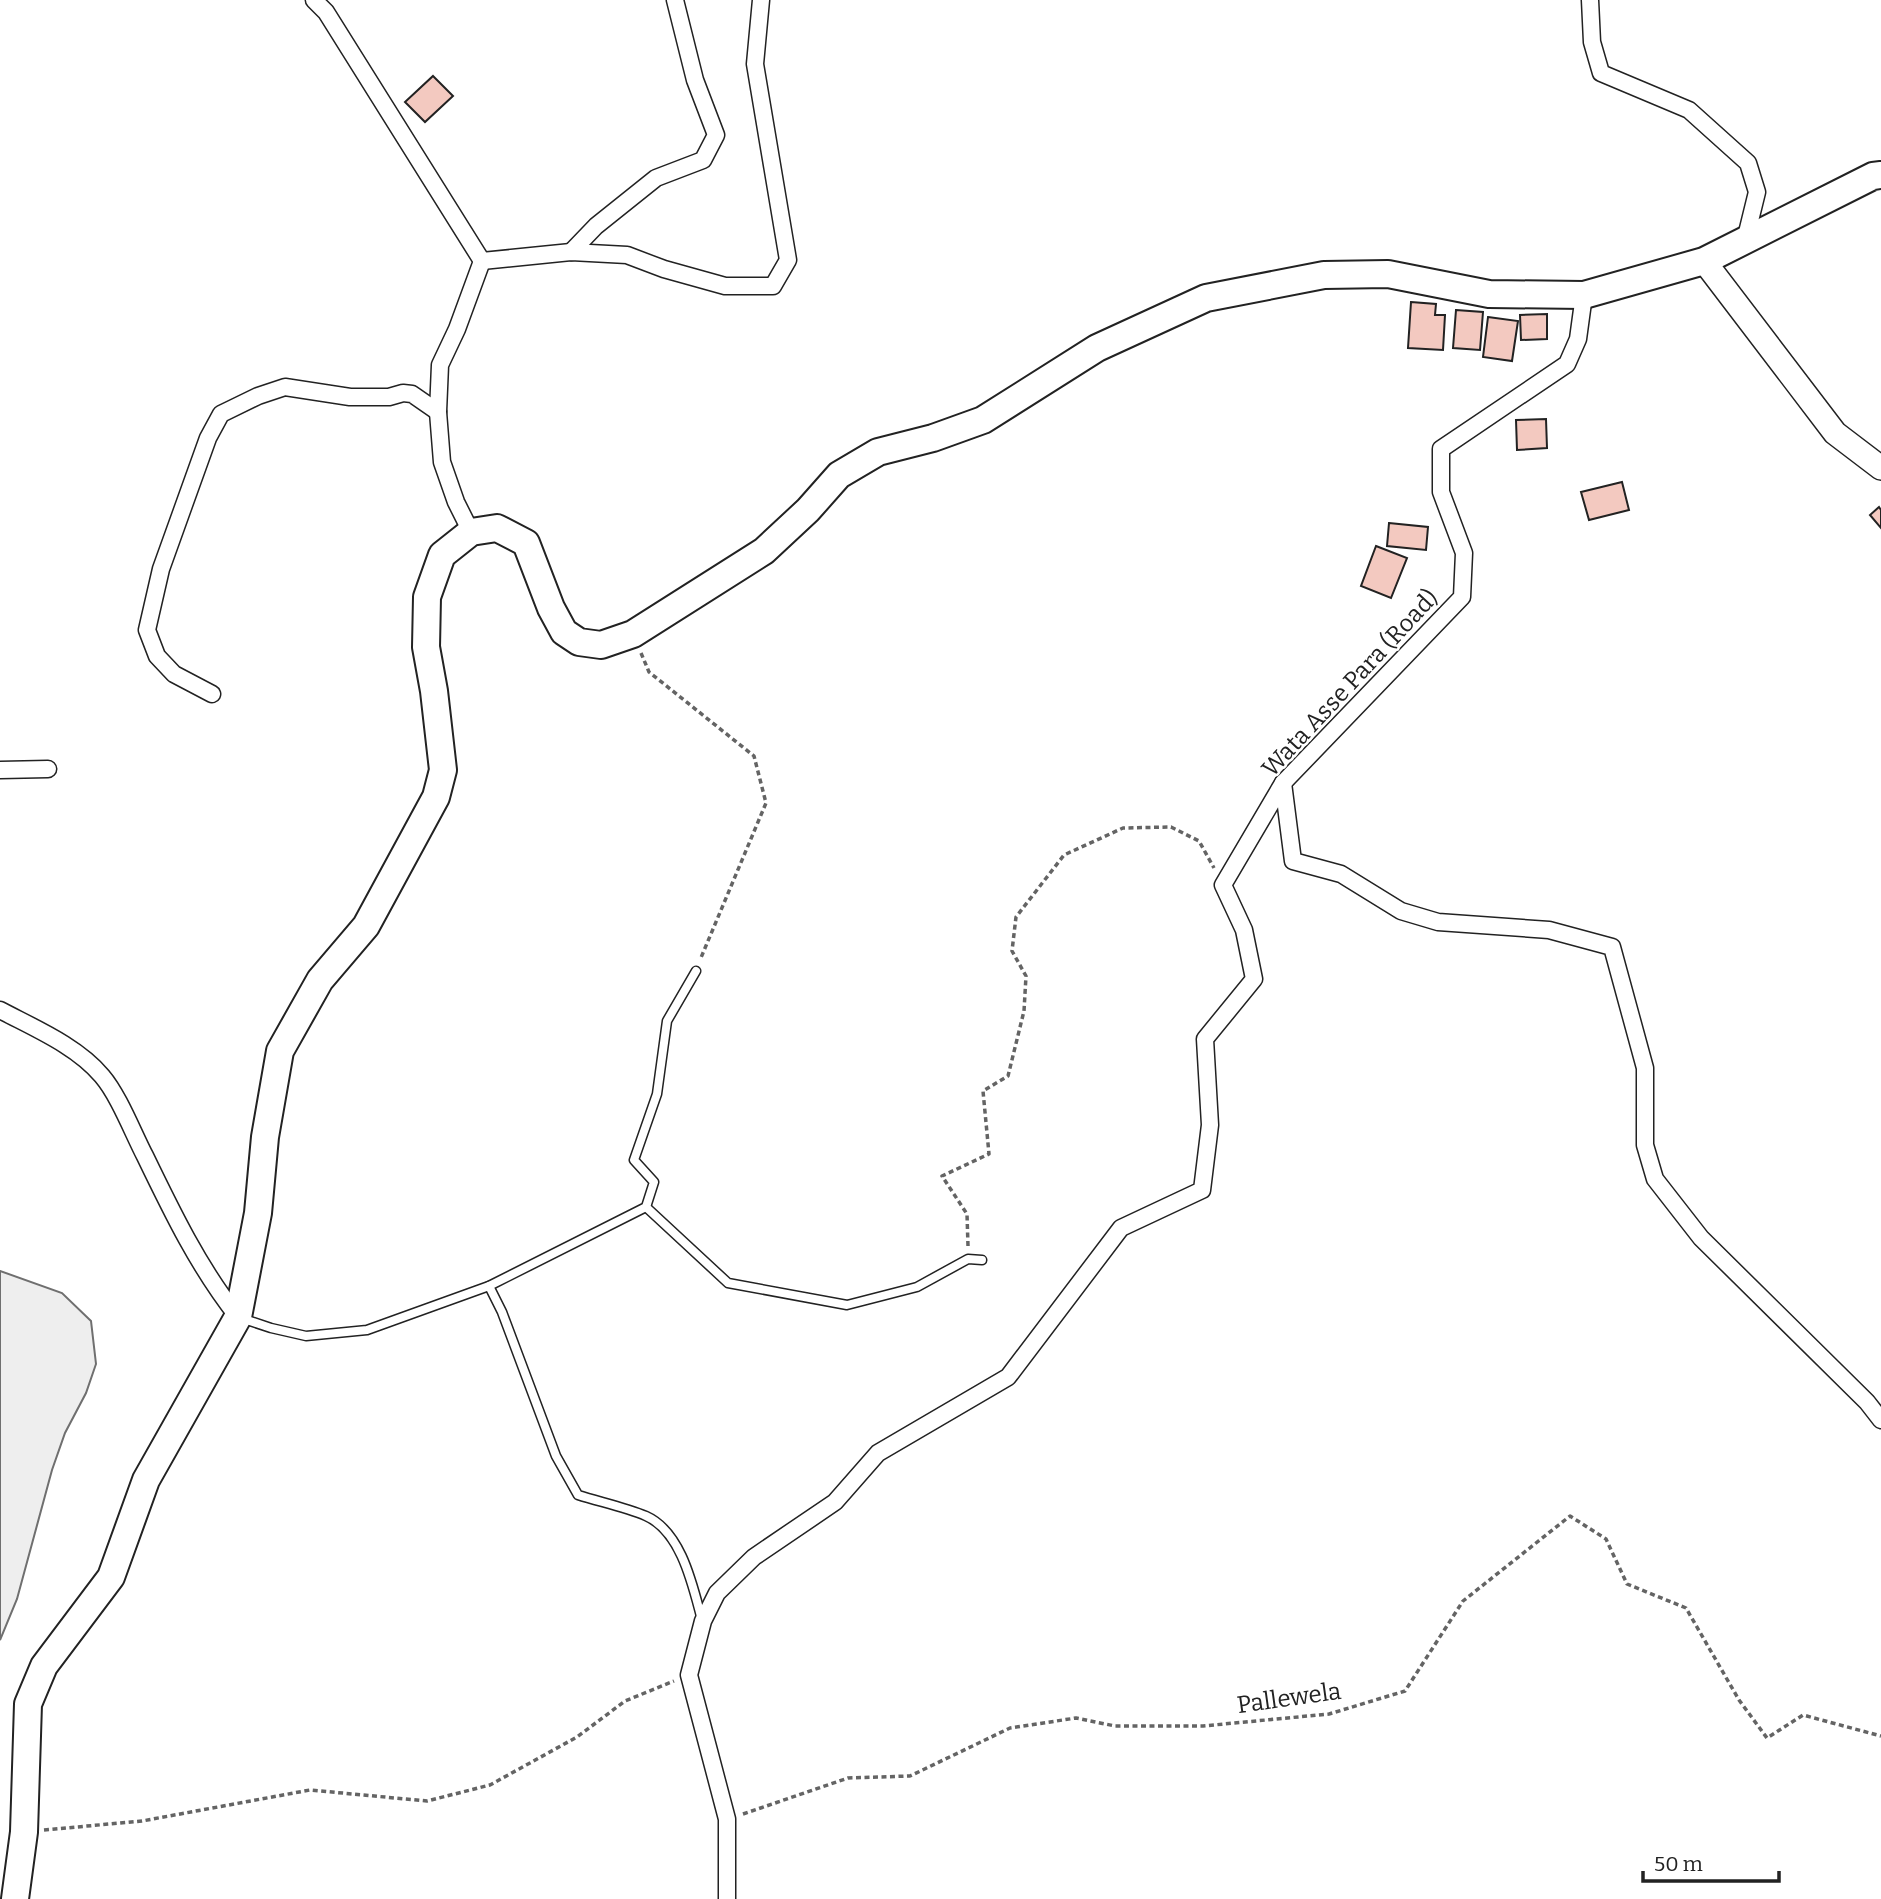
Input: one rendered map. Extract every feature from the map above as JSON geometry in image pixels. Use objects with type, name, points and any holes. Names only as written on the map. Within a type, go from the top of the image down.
[{"type":"main road","points":[[15,1899],[24,1832],[28,1704],[44,1666],[111,1577],[146,1480],[238,1317],[258,1213],[265,1137],[280,1051],[320,980],[366,926],[436,797],[443,770],[426,647],[427,597],[442,555],[471,532],[497,528],[526,543],[551,608],[564,632],[579,642],[601,645],[633,634],[764,551],[808,510],[839,475],[878,452],[933,438],[983,420],[1097,348],[1206,298],[1324,275],[1362,274],[1388,274],[1489,294],[1584,295],[1704,261],[1878,171]]},
{"type":"street","points":[[314,0],[326,12],[482,261]]},
{"type":"street","points":[[571,252],[596,226],[656,178],[703,160],[716,135],[695,79],[675,0]]},
{"type":"street","points":[[482,261],[571,252],[627,255],[664,269],[725,286],[773,286],[788,260],[755,64],[761,0]]},
{"type":"street","points":[[1590,0],[1592,41],[1601,73],[1689,110],[1748,163],[1757,192],[1745,242]]},
{"type":"street","points":[[471,532],[456,502],[443,462],[438,412],[440,365],[457,329],[482,261]]},
{"type":"street","points":[[1704,261],[1835,433],[1881,467]]},
{"type":"street","name":"Wata Asse Para (Road)","points":[[1223,885],[1283,783],[1462,597],[1464,553],[1441,492],[1441,449],[1567,364],[1578,339],[1584,295]]},
{"type":"street","points":[[212,694],[174,674],[157,656],[147,630],[161,569],[208,438],[220,414],[285,387],[350,397],[412,394],[438,412]]},
{"type":"street","points":[[0,769],[48,769]]},
{"type":"street","points":[[1283,783],[1293,861],[1341,874],[1401,911],[1438,922],[1549,930],[1612,947],[1645,1068],[1645,1145],[1655,1179],[1701,1238],[1867,1402],[1881,1420]]},
{"type":"street","points":[[727,1899],[727,1819],[689,1675],[703,1621],[717,1593],[754,1557],[835,1502],[878,1453],[1008,1377],[1121,1228],[1202,1190],[1210,1125],[1205,1039],[1254,979],[1244,930],[1223,885]]},
{"type":"street","points":[[0,1010],[63,1042],[102,1076],[177,1223],[219,1293],[238,1317]]},
{"type":"lane","points":[[238,1317],[306,1336],[367,1330],[489,1286],[646,1207],[654,1182],[634,1160],[657,1094],[667,1021],[695,971]]},
{"type":"lane","points":[[646,1207],[728,1283],[847,1305],[917,1287],[968,1259],[982,1260]]},
{"type":"lane","points":[[489,1286],[502,1312],[556,1456],[578,1495],[649,1517],[662,1528],[685,1559],[703,1621]]},
{"type":"path","points":[[633,634],[649,672],[754,756],[766,803],[695,971]]},
{"type":"path","points":[[968,1259],[967,1214],[943,1176],[989,1154],[983,1091],[1009,1076],[1024,1011],[1026,976],[1012,951],[1016,917],[1064,855],[1123,828],[1171,827],[1199,841],[1223,885]]},
{"type":"path","name":"Pallewela","points":[[727,1819],[848,1778],[910,1776],[1010,1728],[1076,1718],[1115,1726],[1228,1724],[1329,1714],[1405,1691],[1463,1601],[1570,1516],[1606,1539],[1627,1584],[1686,1608],[1739,1700],[1768,1738],[1803,1715],[1881,1736]]},
{"type":"path","points":[[24,1832],[142,1821],[310,1790],[427,1801],[490,1785],[577,1737],[625,1701],[689,1675]]},
{"type":"shaded area","points":[[0,1271],[62,1293],[91,1321],[96,1364],[86,1393],[65,1433],[52,1470],[17,1599],[0,1640]]},
{"type":"building","points":[[433,76],[453,96],[425,122],[405,102]]},
{"type":"building","points":[[1411,302],[1436,304],[1435,315],[1445,315],[1443,350],[1408,348]]},
{"type":"building","points":[[1456,310],[1483,312],[1480,350],[1453,348]]},
{"type":"building","points":[[1547,314],[1547,339],[1521,340],[1520,315]]},
{"type":"building","points":[[1488,317],[1518,321],[1512,361],[1483,357]]},
{"type":"building","points":[[1546,419],[1547,448],[1517,450],[1516,420]]},
{"type":"building","points":[[1622,482],[1629,510],[1589,520],[1581,492]]},
{"type":"building","points":[[1879,507],[1881,510],[1881,528],[1870,515]]},
{"type":"building","points":[[1389,523],[1428,527],[1426,550],[1387,546]]},
{"type":"building","points":[[1376,546],[1407,558],[1391,598],[1361,586]]}]
